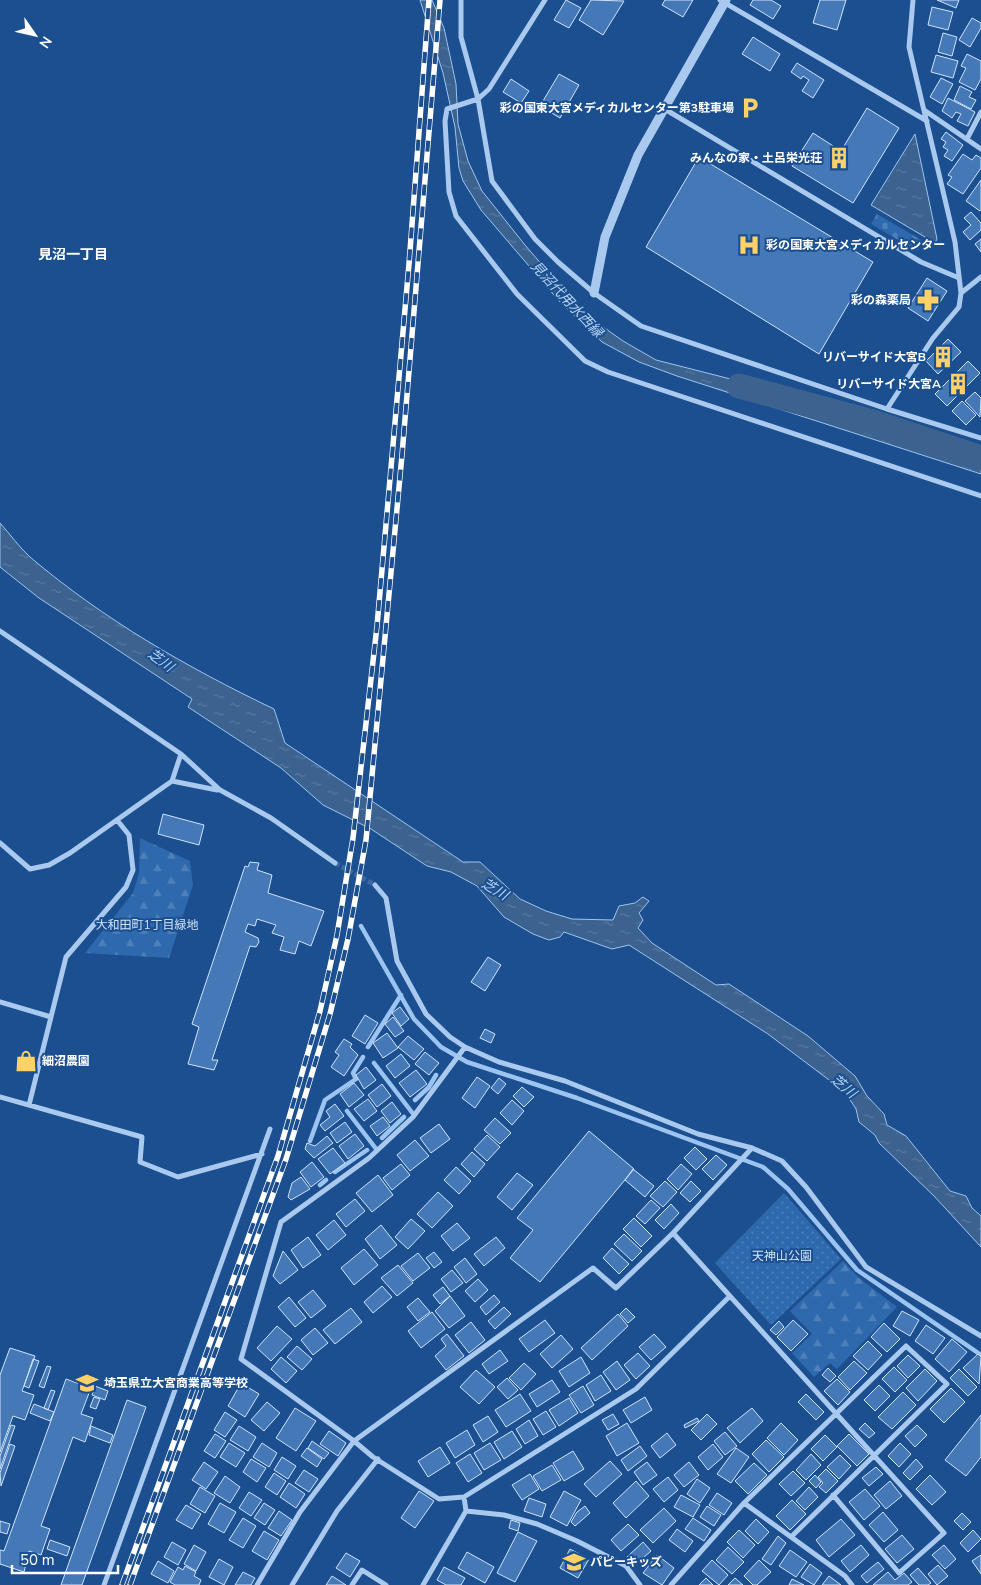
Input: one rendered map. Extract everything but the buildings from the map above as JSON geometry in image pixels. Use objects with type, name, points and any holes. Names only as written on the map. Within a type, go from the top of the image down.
[{"type":"street","points":[[461,0],[461,37],[478,99],[492,181],[535,239],[594,293],[641,326],[887,409],[981,438]]},
{"type":"street","points":[[545,0],[489,89],[478,99],[447,109],[445,121],[448,192],[456,216],[517,294],[585,361],[608,372],[981,496]]},
{"type":"street","points":[[887,409],[932,338],[959,306],[961,293],[955,242],[909,47],[914,0]]},
{"type":"street","points":[[594,293],[606,237],[638,155],[724,1],[927,122]]},
{"type":"street","points":[[663,108],[921,262],[959,278]]},
{"type":"street","points":[[924,110],[981,150]]},
{"type":"street","points":[[967,139],[981,112]]},
{"type":"street","points":[[961,293],[981,277]]},
{"type":"street","points":[[0,631],[181,754],[220,790],[271,818],[335,863]]},
{"type":"street","points":[[0,843],[30,869],[48,865],[70,853],[172,780],[181,754]]},
{"type":"street","points":[[172,780],[220,790]]},
{"type":"street","points":[[29,1105],[66,957],[126,887],[133,870],[129,835],[117,820]]},
{"type":"street","points":[[375,885],[386,898],[397,961],[426,1014],[450,1037],[465,1047],[500,1062],[565,1081],[698,1134],[752,1148],[782,1161],[806,1187],[866,1267],[981,1336]]},
{"type":"street","points":[[0,1002],[51,1017]]},
{"type":"street","points":[[465,1047],[413,1117],[368,1158],[280,1222],[241,1359],[378,1459],[439,1499],[464,1497],[636,1389],[730,1296]]},
{"type":"street","points":[[0,1097],[142,1137],[140,1162],[178,1177],[262,1154]]},
{"type":"street","points":[[104,1585],[270,1129]]},
{"type":"street","points":[[257,1585],[300,1512],[354,1440],[593,1268],[616,1288],[673,1233],[752,1148]]},
{"type":"street","points":[[673,1233],[875,1454],[944,1533],[899,1573],[833,1495]]},
{"type":"street","points":[[671,1585],[744,1503],[906,1346],[947,1384],[791,1537]]},
{"type":"street","points":[[292,1585],[337,1510],[378,1459]]},
{"type":"street","points":[[423,1585],[466,1511],[464,1497]]},
{"type":"street","points":[[744,1503],[845,1576],[852,1585]]},
{"type":"street","points":[[466,1511],[504,1515],[545,1527],[626,1566],[640,1585]]},
{"type":"street","points":[[352,1585],[362,1570],[386,1585]]},
{"type":"green space","points":[[877,214],[923,241],[917,251],[871,224]]},
{"type":"green space","name":"大和田町1丁目緑地","points":[[140,838],[190,861],[193,885],[169,958],[85,953],[133,893],[139,873]]},
{"type":"green space","name":"天神山公園","points":[[784,1193],[841,1259],[771,1325],[715,1263]]},
{"type":"green space","points":[[843,1261],[859,1278],[897,1307],[837,1369],[830,1363],[814,1377],[792,1353],[812,1334],[790,1311]]},
{"type":"water","points":[[420,0],[432,0],[444,28],[456,84],[458,124],[468,161],[482,191],[567,294],[592,319],[623,341],[656,360],[758,386],[773,396],[783,397],[786,402],[872,426],[872,429],[885,431],[981,462],[981,474],[677,376],[639,362],[602,342],[559,301],[481,210],[463,181],[459,168],[455,127],[443,73]]},
{"type":"water","points":[[915,134],[937,239],[935,243],[871,205]]},
{"type":"water","name":"芝川","points":[[0,523],[30,557],[87,601],[117,622],[178,659],[274,709],[285,743],[463,862],[480,862],[520,899],[546,911],[572,919],[613,920],[619,906],[635,903],[643,897],[649,901],[639,913],[643,920],[638,928],[652,943],[716,985],[729,984],[808,1036],[855,1076],[867,1096],[884,1114],[887,1125],[906,1136],[950,1191],[966,1196],[972,1208],[981,1216],[981,1247],[934,1196],[879,1143],[875,1135],[859,1122],[856,1109],[845,1092],[768,1034],[629,945],[612,949],[564,932],[560,937],[549,940],[533,934],[504,917],[477,886],[451,872],[427,866],[371,829],[323,805],[281,768],[188,707],[192,699],[39,598],[0,567]]},
{"type":"waterway","name":"見沼代用水西縁","points":[[739,386],[873,422],[981,458]]},
{"type":"waterway","points":[[361,926],[414,1019],[441,1047],[467,1062],[577,1098],[763,1167],[788,1189],[857,1270],[981,1355]]},
{"type":"waterway","points":[[368,1047],[401,995]]},
{"type":"waterway","points":[[310,1141],[325,1100],[356,1079],[353,1073],[363,1057]]},
{"type":"waterway","points":[[374,1063],[414,1115]]},
{"type":"waterway","points":[[415,1100],[429,1087],[436,1075]]},
{"type":"waterway","points":[[347,1111],[377,1150]]},
{"type":"waterway","points":[[382,1138],[404,1117]]},
{"type":"waterway","points":[[335,1172],[367,1150]]},
{"type":"waterway","points":[[320,1185],[326,1180]]},
{"type":"tunnel","points":[[335,863],[375,885]]},
{"type":"railway","points":[[122,1585],[278,1156],[320,1011],[337,935],[353,838],[377,626],[409,264],[429,0]]},
{"type":"railway","points":[[130,1585],[286,1159],[330,1014],[348,939],[366,840],[402,455],[440,0]]},
{"type":"place","name":"彩の国東大宮メディカルセンター第3駐車場","points":[[750,108]]},
{"type":"place","name":"みんなの家・土呂栄光荘","points":[[839,158]]},
{"type":"place","name":"彩の国東大宮メディカルセンター","points":[[749,245]]},
{"type":"place","name":"彩の森薬局","points":[[928,300]]},
{"type":"place","name":"リバーサイド大宮B","points":[[943,357]]},
{"type":"place","name":"リバーサイド大宮A","points":[[958,384]]},
{"type":"place","name":"細沼農園","points":[[26,1061]]},
{"type":"place","name":"埼玉県立大宮商業高等学校","points":[[87,1383]]},
{"type":"place","name":"パピーキッズ","points":[[574,1562]]},
{"type":"district","name":"見沼一丁目","points":[[73,254]]}]
